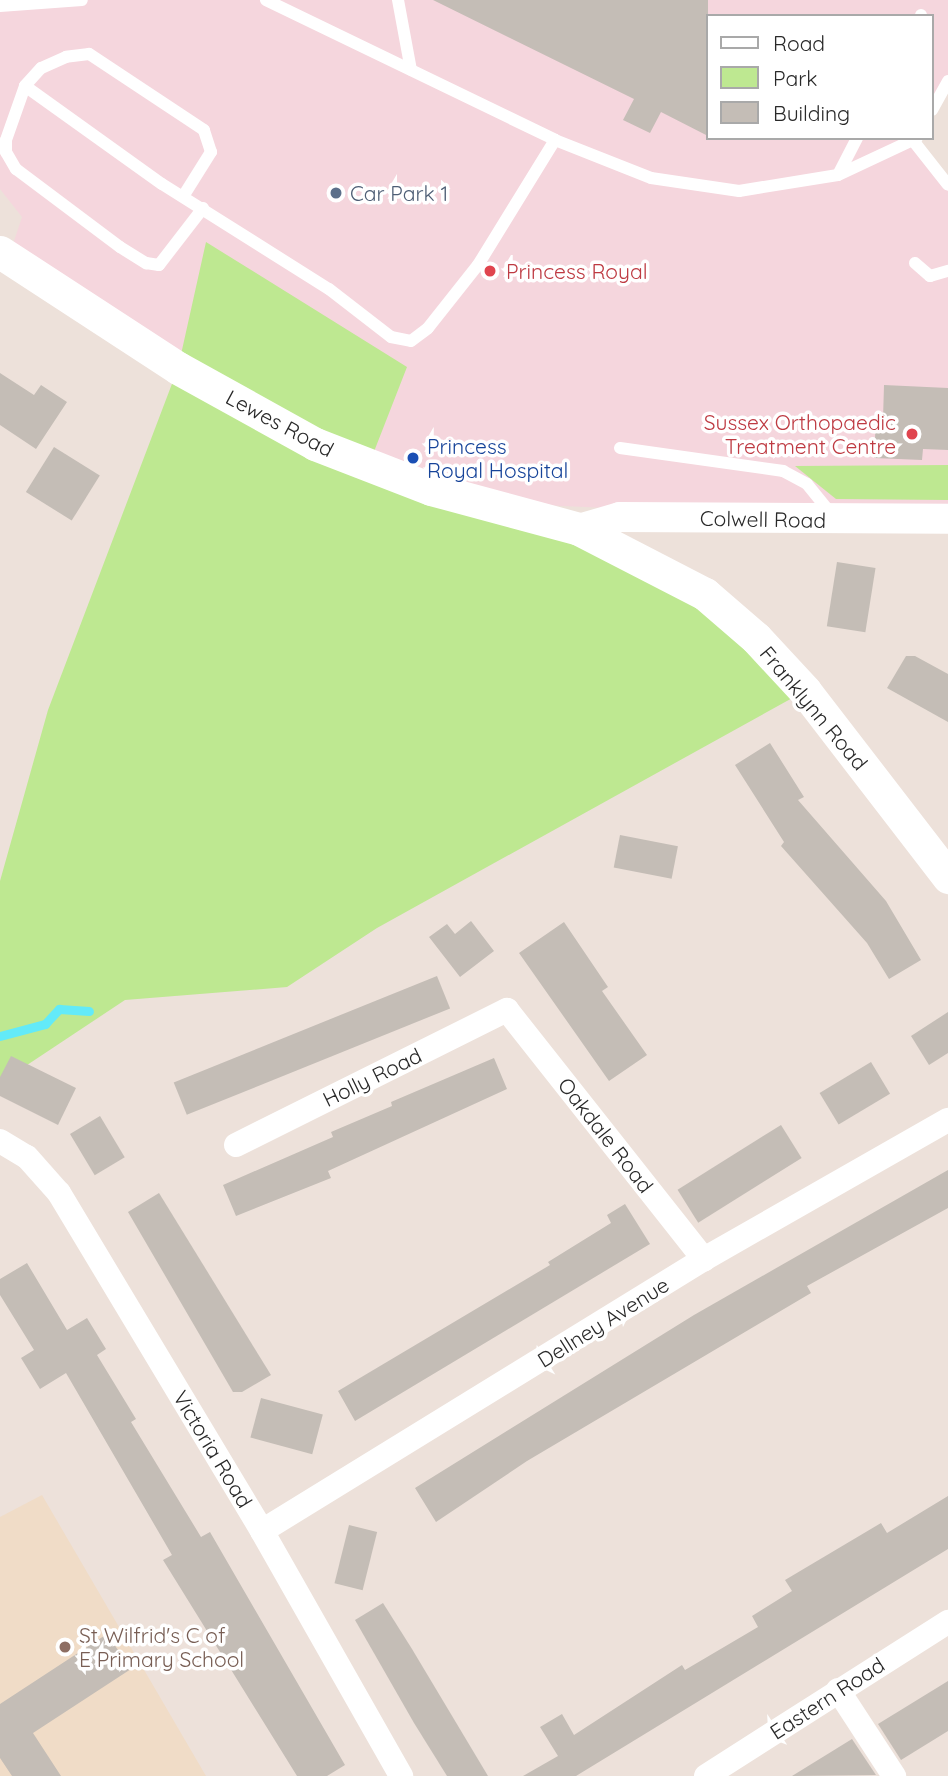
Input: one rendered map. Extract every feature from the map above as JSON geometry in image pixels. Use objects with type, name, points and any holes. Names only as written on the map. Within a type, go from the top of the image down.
[{"type":"main road","name":"Lewes Road","points":[[3,251],[178,368],[315,443],[431,489],[579,529]]},
{"type":"main road","name":"Franklynn Road","points":[[579,529],[705,594],[755,638],[805,691],[948,877]]},
{"type":"street","name":"Colwell Road","points":[[579,529],[620,517],[948,519]]},
{"type":"street","name":"Holly Road","points":[[236,1145],[507,1010]]},
{"type":"street","name":"Oakdale Road","points":[[507,1010],[704,1259]]},
{"type":"street","name":"Dellney Avenue","points":[[262,1531],[704,1259],[948,1120]]},
{"type":"street","name":"Victoria Road","points":[[0,1141],[27,1157],[59,1193],[262,1531],[401,1776]]},
{"type":"street","name":"Eastern Road","points":[[706,1776],[948,1622]]},
{"type":"street","points":[[838,1690],[894,1776]]},
{"type":"lane","points":[[0,6],[82,0]]},
{"type":"lane","points":[[266,0],[555,140],[650,178],[739,191],[838,176],[916,141],[948,185]]},
{"type":"lane","points":[[398,0],[411,70]]},
{"type":"lane","points":[[184,195],[211,152],[204,130],[89,54],[66,57],[41,68],[25,86],[6,140],[6,152],[16,169],[120,247],[146,263],[159,265],[204,208]]},
{"type":"lane","points":[[934,106],[948,81]]},
{"type":"lane","points":[[25,86],[162,184],[184,195],[329,289],[391,337],[411,341],[478,265],[555,140]]},
{"type":"lane","points":[[838,176],[856,140]]},
{"type":"lane","points":[[915,263],[930,276],[948,271]]},
{"type":"lane","points":[[620,448],[783,471],[807,484],[836,520]]},
{"type":"shaded area","name":"Princess Royal","points":[[0,0],[948,0],[948,81],[934,106],[934,14],[706,14],[706,140],[918,140],[948,185],[948,517],[897,521],[495,503],[431,489],[9,256],[22,217],[0,189]]},
{"type":"shaded area","name":"St Wilfrid's C of E Primary School","points":[[42,1495],[206,1776],[0,1776],[0,1517]]},
{"type":"green space","points":[[206,242],[407,367],[368,467],[705,594],[805,691],[377,928],[287,987],[125,1000],[0,1083],[0,881],[48,710],[178,368]]},
{"type":"green space","points":[[948,465],[948,500],[836,499],[795,466]]},
{"type":"building","points":[[433,0],[708,0],[706,135],[661,112],[650,133],[623,120],[634,99]]},
{"type":"building","points":[[0,373],[34,395],[41,385],[67,402],[36,449],[0,425]]},
{"type":"building","name":"Sussex Orthopaedic Treatment Centre","points":[[884,385],[948,388],[948,450],[923,449],[922,460],[874,458],[876,418],[883,419]]},
{"type":"building","points":[[54,447],[100,476],[72,521],[26,492]]},
{"type":"building","points":[[837,562],[876,568],[865,632],[827,626]]},
{"type":"building","points":[[906,656],[915,656],[948,674],[948,722],[887,688]]},
{"type":"building","points":[[770,743],[804,797],[798,800],[886,901],[921,960],[889,979],[867,943],[781,846],[784,842],[735,765]]},
{"type":"building","points":[[620,835],[678,846],[672,879],[614,867]]},
{"type":"building","points":[[471,921],[494,951],[460,977],[429,937],[447,924],[455,934]]},
{"type":"building","points":[[564,922],[608,987],[602,991],[647,1055],[609,1081],[519,953]]},
{"type":"building","points":[[437,976],[450,1008],[187,1115],[174,1082]]},
{"type":"building","points":[[948,1012],[948,1053],[929,1065],[911,1036]]},
{"type":"building","points":[[11,1056],[76,1088],[58,1125],[0,1096],[0,1077]]},
{"type":"building","points":[[494,1058],[507,1089],[328,1171],[331,1178],[236,1216],[223,1185],[333,1137],[331,1132],[392,1106],[391,1102]]},
{"type":"building","points":[[871,1062],[890,1094],[839,1125],[820,1093]]},
{"type":"building","points":[[100,1116],[125,1157],[95,1175],[70,1134]]},
{"type":"building","points":[[781,1125],[802,1158],[698,1223],[678,1190]]},
{"type":"building","points":[[948,1170],[948,1208],[807,1286],[811,1293],[527,1461],[436,1522],[415,1488],[694,1315]]},
{"type":"building","points":[[159,1193],[271,1375],[242,1392],[233,1392],[128,1212]]},
{"type":"building","points":[[625,1204],[650,1244],[355,1421],[338,1391],[550,1265],[548,1262],[611,1223],[607,1215]]},
{"type":"building","points":[[27,1263],[67,1330],[87,1318],[106,1349],[97,1355],[136,1419],[131,1422],[201,1537],[210,1532],[345,1765],[327,1776],[297,1776],[163,1560],[172,1555],[66,1373],[40,1389],[21,1358],[34,1350],[0,1295],[0,1279]]},
{"type":"building","points":[[261,1398],[323,1415],[312,1454],[250,1438]]},
{"type":"building","points":[[948,1496],[948,1549],[576,1776],[523,1776],[558,1756],[540,1727],[562,1714],[574,1735],[682,1665],[685,1670],[758,1627],[752,1616],[792,1591],[785,1580],[881,1523],[887,1533]]},
{"type":"building","points":[[349,1525],[377,1532],[363,1590],[334,1583]]},
{"type":"building","points":[[383,1603],[488,1776],[447,1776],[414,1723],[355,1620]]},
{"type":"building","points":[[107,1634],[131,1669],[33,1733],[61,1776],[12,1776],[0,1758],[0,1704]]},
{"type":"building","points":[[948,1681],[948,1731],[901,1760],[878,1724]]},
{"type":"building","points":[[852,1739],[876,1775],[792,1776]]},
{"type":"waterway","points":[[0,1036],[45,1024],[59,1009],[89,1011]]},
{"type":"place","name":"Car Park 1","points":[[336,193]]},
{"type":"place","name":"Princess Royal","points":[[490,271]]},
{"type":"place","name":"Sussex Orthopaedic Treatment Centre","points":[[912,434]]},
{"type":"place","name":"Princess Royal Hospital","points":[[413,458]]},
{"type":"place","name":"St Wilfrid's C of E Primary School","points":[[65,1647]]}]
